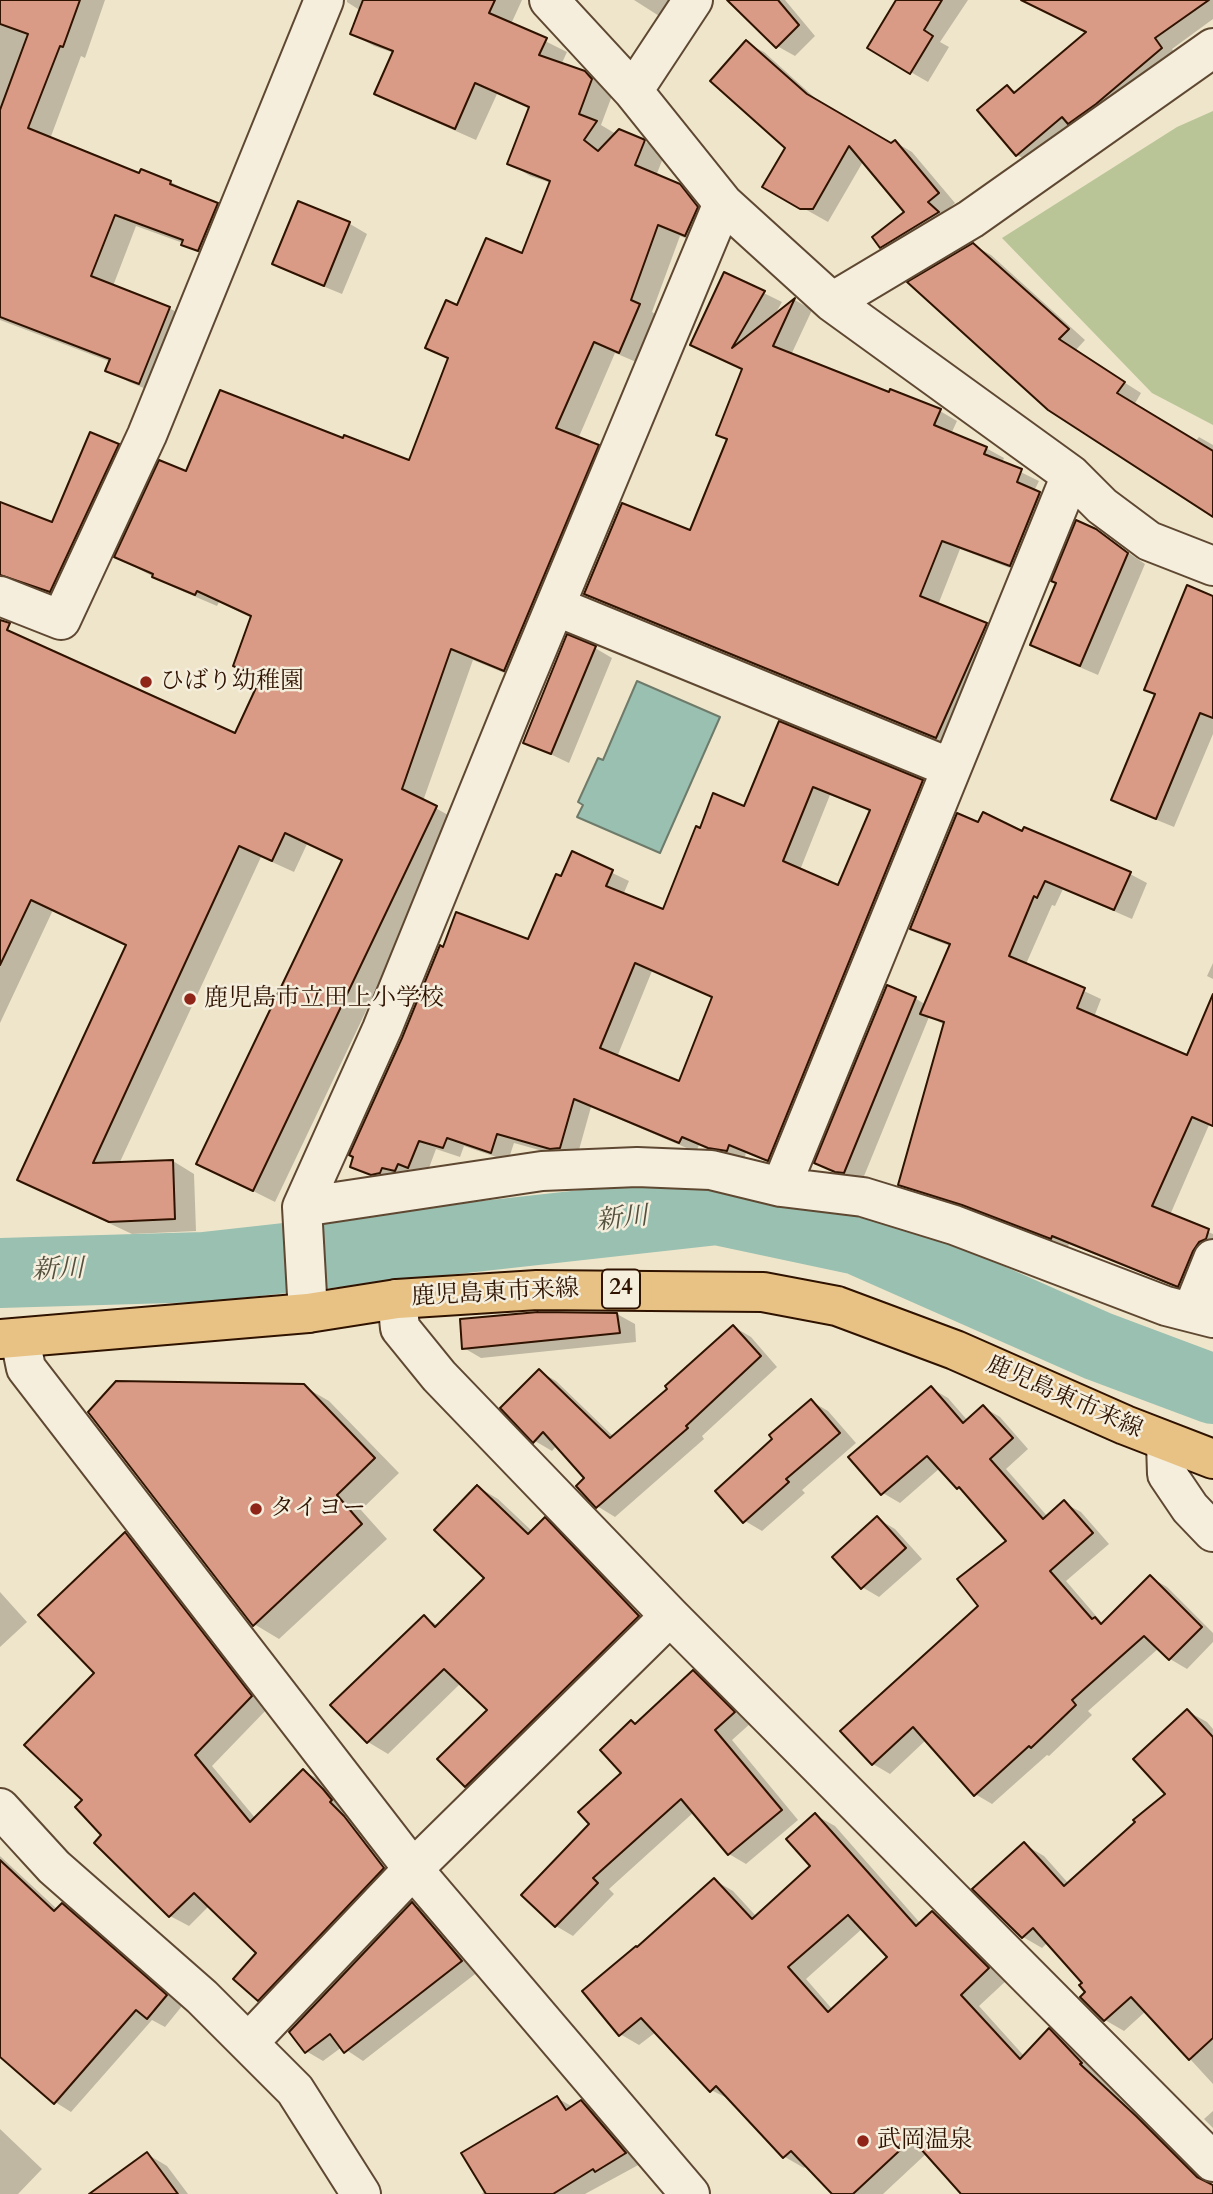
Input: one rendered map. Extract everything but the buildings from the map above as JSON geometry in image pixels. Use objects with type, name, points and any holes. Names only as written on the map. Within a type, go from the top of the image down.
[{"type":"main road","name":"鹿児島東市来線","points":[[10,1339],[308,1313],[397,1299],[537,1290],[750,1291],[837,1306],[955,1350],[1166,1443],[1213,1459]]},
{"type":"street","points":[[0,596],[61,620],[147,435],[324,0]]},
{"type":"street","points":[[549,0],[633,91],[723,204],[832,302],[1070,475],[1102,506],[1149,541],[1213,566]]},
{"type":"street","points":[[633,91],[693,0]]},
{"type":"street","points":[[832,302],[971,219],[1213,48]]},
{"type":"street","points":[[308,1313],[302,1207],[382,1029],[723,204]]},
{"type":"street","points":[[781,1187],[1070,475]]},
{"type":"street","points":[[555,606],[951,768]]},
{"type":"street","points":[[302,1207],[541,1171],[638,1167],[710,1170],[781,1187],[863,1197],[954,1225],[1166,1306],[1202,1315],[1213,1259]]},
{"type":"street","points":[[397,1299],[400,1328],[439,1376],[670,1616],[1213,2162]]},
{"type":"street","points":[[10,1339],[26,1368],[413,1869],[690,2194]]},
{"type":"street","points":[[1166,1443],[1167,1474],[1189,1508],[1213,1532]]},
{"type":"street","points":[[249,2042],[413,1869],[670,1616]]},
{"type":"street","points":[[0,1808],[54,1867],[202,1997],[295,2090],[361,2194]]},
{"type":"shaded area","points":[[1213,111],[1213,425],[1152,393],[1002,238],[1177,127]]},
{"type":"shaded area","points":[[637,681],[720,717],[660,853],[577,817],[583,805],[578,802],[598,758],[603,760]]},
{"type":"waterway","name":"新川","points":[[0,1273],[204,1267],[717,1210],[858,1240],[1098,1346],[1213,1389]]},
{"type":"place","name":"ひばり幼稚園","points":[[146,682]]},
{"type":"place","name":"鹿児島市立田上小学校","points":[[190,999]]},
{"type":"place","name":"タイヨー","points":[[256,1509]]},
{"type":"place","name":"武岡温泉","points":[[863,2141]]}]
